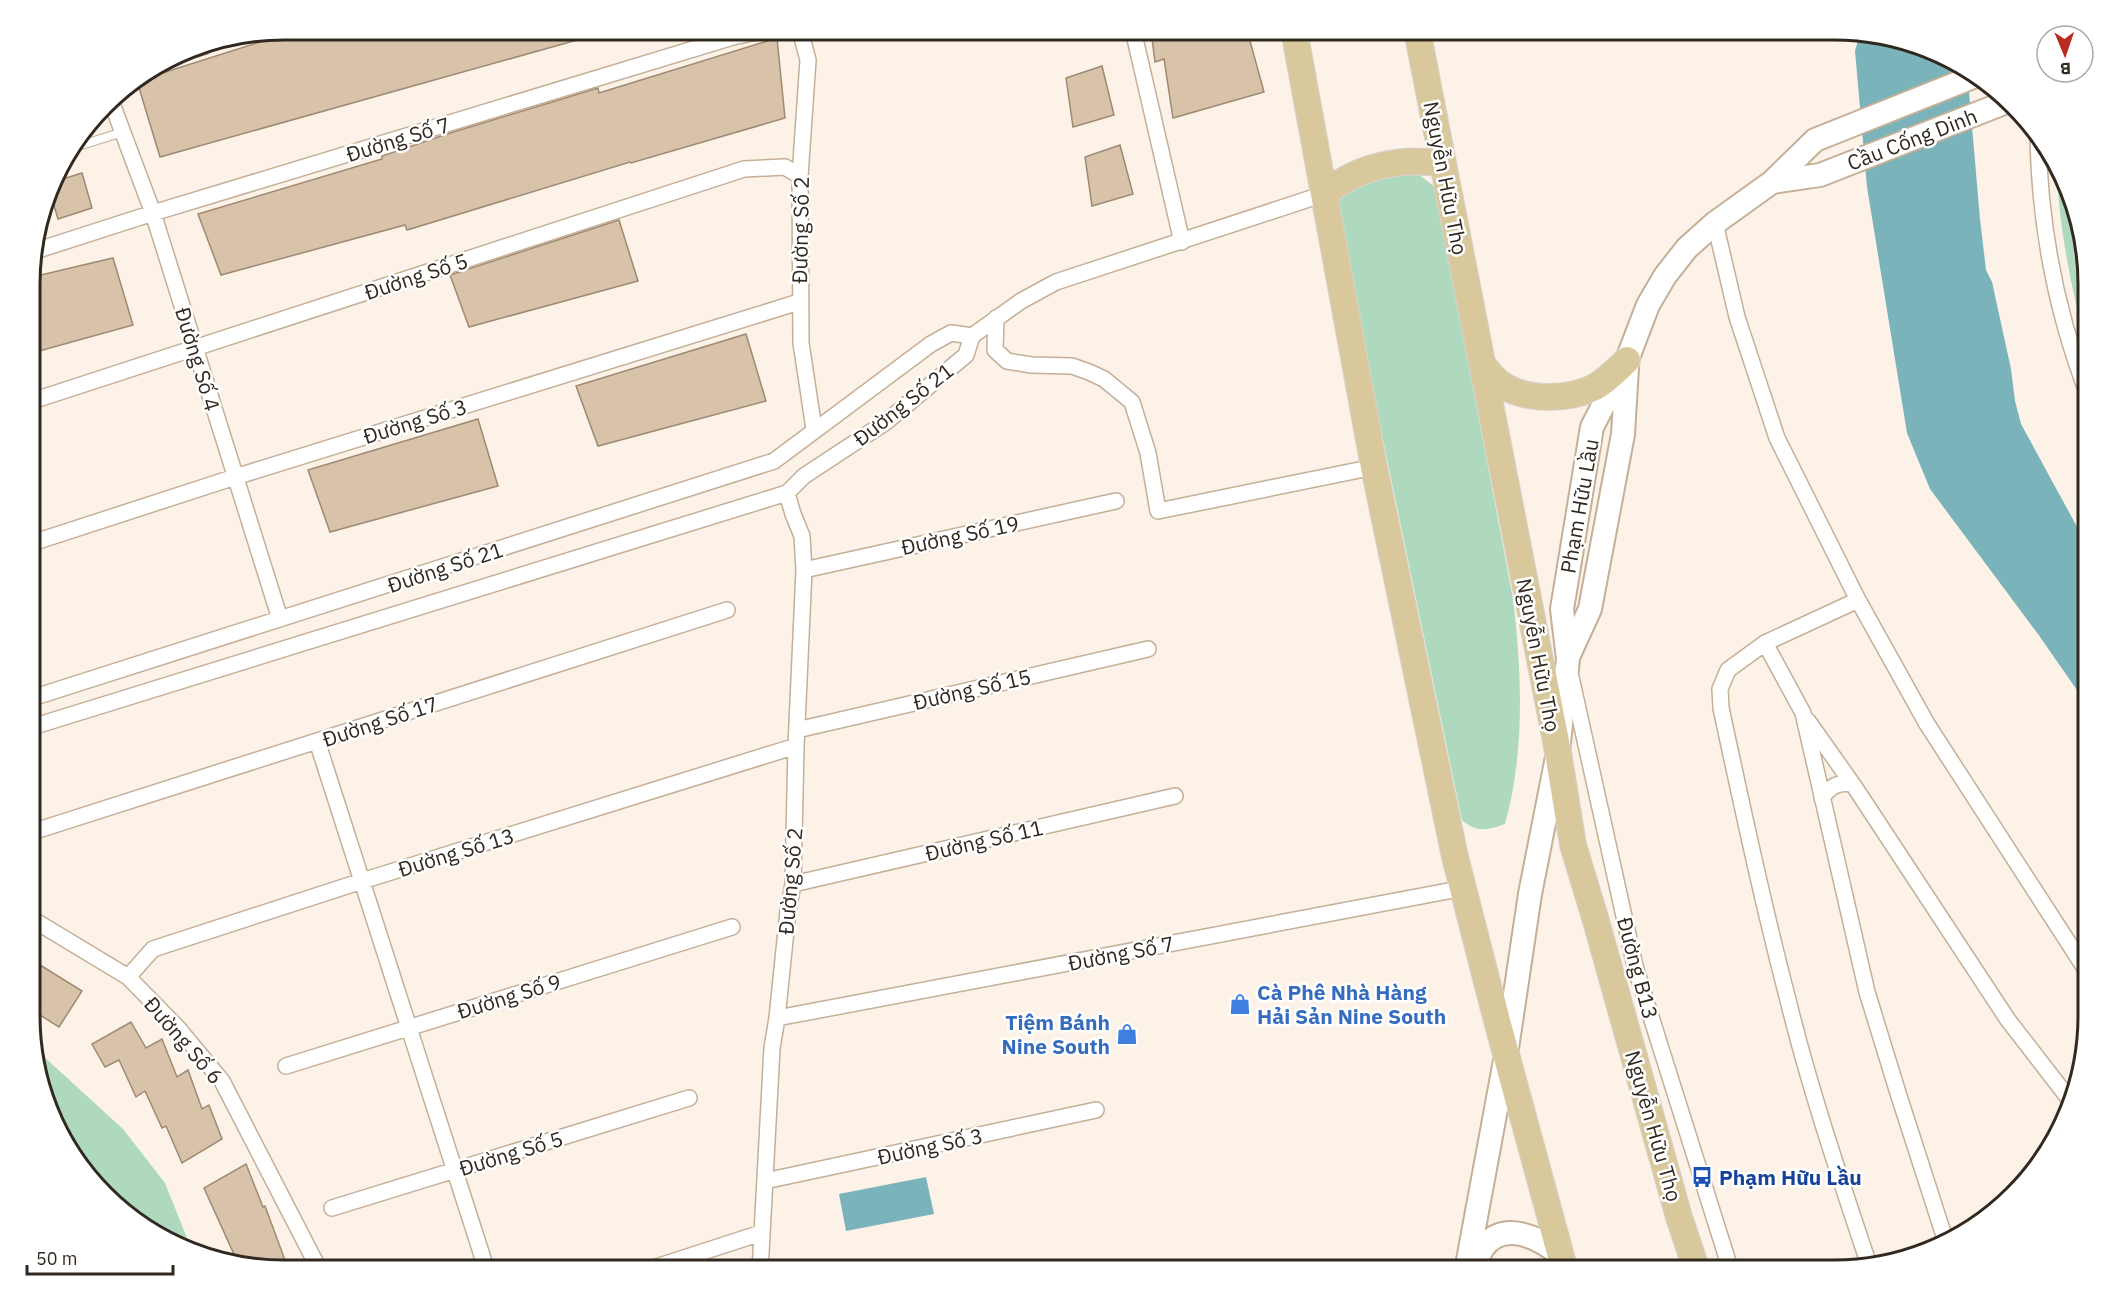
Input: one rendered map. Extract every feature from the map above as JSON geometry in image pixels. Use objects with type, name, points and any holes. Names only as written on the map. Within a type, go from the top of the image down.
[{"type":"main road","points":[[1296,40],[1374,467],[1455,857],[1562,1261]]},
{"type":"main road","name":"Nguyễn Hữu Thọ","points":[[1419,40],[1558,752],[1573,845],[1679,1217],[1694,1261]]},
{"type":"main road","name":"Cầu Cống Dinh","points":[[1815,140],[1966,80]]},
{"type":"main road","name":"Cầu Cống Dinh","points":[[1821,174],[1999,105]]},
{"type":"main road","name":"Phạm Hữu Lầu","points":[[1468,1261],[1506,1055],[1530,894],[1558,752],[1568,659],[1562,609],[1592,427],[1627,360],[1648,305],[1665,276],[1688,248],[1714,223],[1772,182],[1815,140]]},
{"type":"main road","points":[[1324,194],[1352,176],[1376,167],[1401,161],[1428,161],[1443,164]]},
{"type":"main road","name":"Phạm Hữu Lầu","points":[[1772,182],[1821,174]]},
{"type":"main road","points":[[1482,362],[1491,376],[1505,387],[1523,394],[1542,396],[1579,393],[1594,387],[1612,375],[1627,360]]},
{"type":"main road","name":"Phạm Hữu Lầu","points":[[1568,659],[1590,609],[1623,434],[1627,360]]},
{"type":"main road","points":[[1477,1261],[1484,1246],[1501,1234],[1522,1233],[1543,1241],[1561,1261]]},
{"type":"street","name":"Đường Số 7","points":[[44,248],[723,40]]},
{"type":"street","name":"Đường Số 2","points":[[803,40],[808,60],[800,176],[799,302],[801,343],[814,429]]},
{"type":"street","points":[[1135,40],[1182,242]]},
{"type":"street","name":"Đường Số 4","points":[[114,110],[153,213],[280,619]]},
{"type":"street","points":[[2038,151],[2040,194],[2048,255],[2065,327],[2078,365]]},
{"type":"street","name":"Đường Số 5","points":[[40,398],[744,169],[785,167],[800,176]]},
{"type":"street","points":[[972,336],[996,318],[1056,282],[1324,194]]},
{"type":"street","points":[[1714,223],[1737,317],[1777,438],[1858,600],[1927,724],[2078,958]]},
{"type":"street","name":"Đường Số 3","points":[[40,540],[235,477],[799,302]]},
{"type":"street","points":[[996,318],[995,350],[1007,361],[1031,365],[1072,366],[1104,379],[1132,402],[1148,453],[1158,511],[1374,467]]},
{"type":"street","name":"Đường Số 21","points":[[40,695],[774,461],[931,344],[951,333],[972,336],[966,355],[886,422],[804,476],[787,493],[40,725]]},
{"type":"street","name":"Đường Số 2","points":[[760,1261],[772,1048],[788,911],[794,884],[796,746],[804,570],[802,536],[787,493]]},
{"type":"street","name":"Đường Số 19","points":[[804,570],[1116,501]]},
{"type":"street","points":[[1858,600],[1765,643],[1728,670],[1720,689],[1721,708],[1752,851],[1788,1002],[1829,1147],[1867,1258]]},
{"type":"street","name":"Đường Số 17","points":[[40,829],[727,610]]},
{"type":"street","points":[[1765,643],[1803,713],[2008,1020],[2066,1095]]},
{"type":"street","name":"Đường Số 15","points":[[797,729],[1148,649]]},
{"type":"street","name":"Đường B13","points":[[1568,659],[1635,966],[1728,1261]]},
{"type":"street","points":[[1803,713],[1867,992],[1944,1234]]},
{"type":"street","points":[[317,741],[484,1261]]},
{"type":"street","name":"Đường Số 13","points":[[129,977],[153,950],[362,881],[796,746]]},
{"type":"street","points":[[1822,798],[1834,785],[1852,784]]},
{"type":"street","name":"Đường Số 11","points":[[794,884],[1175,796]]},
{"type":"street","name":"Đường Số 7","points":[[777,1018],[1464,888]]},
{"type":"street","name":"Đường Số 6","points":[[40,924],[129,977],[178,1028],[222,1081],[315,1261]]},
{"type":"street","name":"Đường Số 9","points":[[286,1066],[732,927]]},
{"type":"street","name":"Đường Số 5","points":[[332,1208],[689,1098]]},
{"type":"street","name":"Đường Số 3","points":[[765,1181],[1096,1110]]},
{"type":"street","points":[[675,1261],[761,1233]]},
{"type":"lane","points":[[86,144],[123,132]]},
{"type":"green space","points":[[1405,170],[1417,173],[1435,187],[1513,599],[1520,684],[1516,769],[1505,824],[1488,829],[1477,829],[1462,820],[1335,208],[1344,190]]},
{"type":"green space","points":[[2058,187],[2066,206],[2074,237],[2078,269],[2078,313],[2067,258]]},
{"type":"green space","points":[[44,1057],[123,1129],[165,1183],[188,1240],[162,1228],[136,1210],[112,1189],[91,1165],[73,1139],[59,1110]]},
{"type":"water","points":[[1858,42],[1898,49],[1928,59],[1968,81],[1986,270],[1992,282],[2011,369],[2015,401],[2021,424],[2078,529],[2078,692],[1930,489],[1907,433],[1867,187],[1855,51]]},
{"type":"water","points":[[926,1177],[934,1214],[846,1231],[839,1194]]},
{"type":"building","points":[[577,40],[160,157],[139,89],[162,73],[269,41]]},
{"type":"building","points":[[771,40],[777,40],[785,118],[630,162],[407,230],[405,225],[221,275],[198,214],[382,159],[382,156],[447,134],[598,88],[599,93]]},
{"type":"building","points":[[1152,40],[1250,40],[1264,92],[1173,118],[1164,59],[1155,62]]},
{"type":"building","points":[[1102,66],[1114,115],[1073,127],[1066,78]]},
{"type":"building","points":[[1120,145],[1133,194],[1092,206],[1085,157]]},
{"type":"building","points":[[82,173],[92,208],[58,219],[54,204],[65,178]]},
{"type":"building","points":[[619,220],[638,281],[469,327],[450,275]]},
{"type":"building","points":[[113,258],[133,325],[40,351],[41,275]]},
{"type":"building","points":[[746,334],[766,401],[598,446],[576,386]]},
{"type":"building","points":[[478,419],[498,486],[330,532],[308,470]]},
{"type":"building","points":[[40,965],[82,991],[59,1027],[40,1015]]},
{"type":"building","points":[[131,1022],[146,1048],[162,1039],[177,1077],[188,1070],[202,1109],[209,1105],[222,1139],[182,1163],[166,1126],[162,1128],[145,1091],[136,1097],[119,1060],[105,1067],[92,1044]]},
{"type":"building","points":[[246,1164],[263,1207],[265,1206],[285,1261],[235,1255],[204,1188]]},
{"type":"place","name":"Cà Phê Nhà Hàng Hải Sản Nine South","points":[[1240,1004]]},
{"type":"place","name":"Tiệm Bánh Nine South","points":[[1127,1034]]},
{"type":"place","name":"Phạm Hữu Lầu","points":[[1702,1177]]}]
